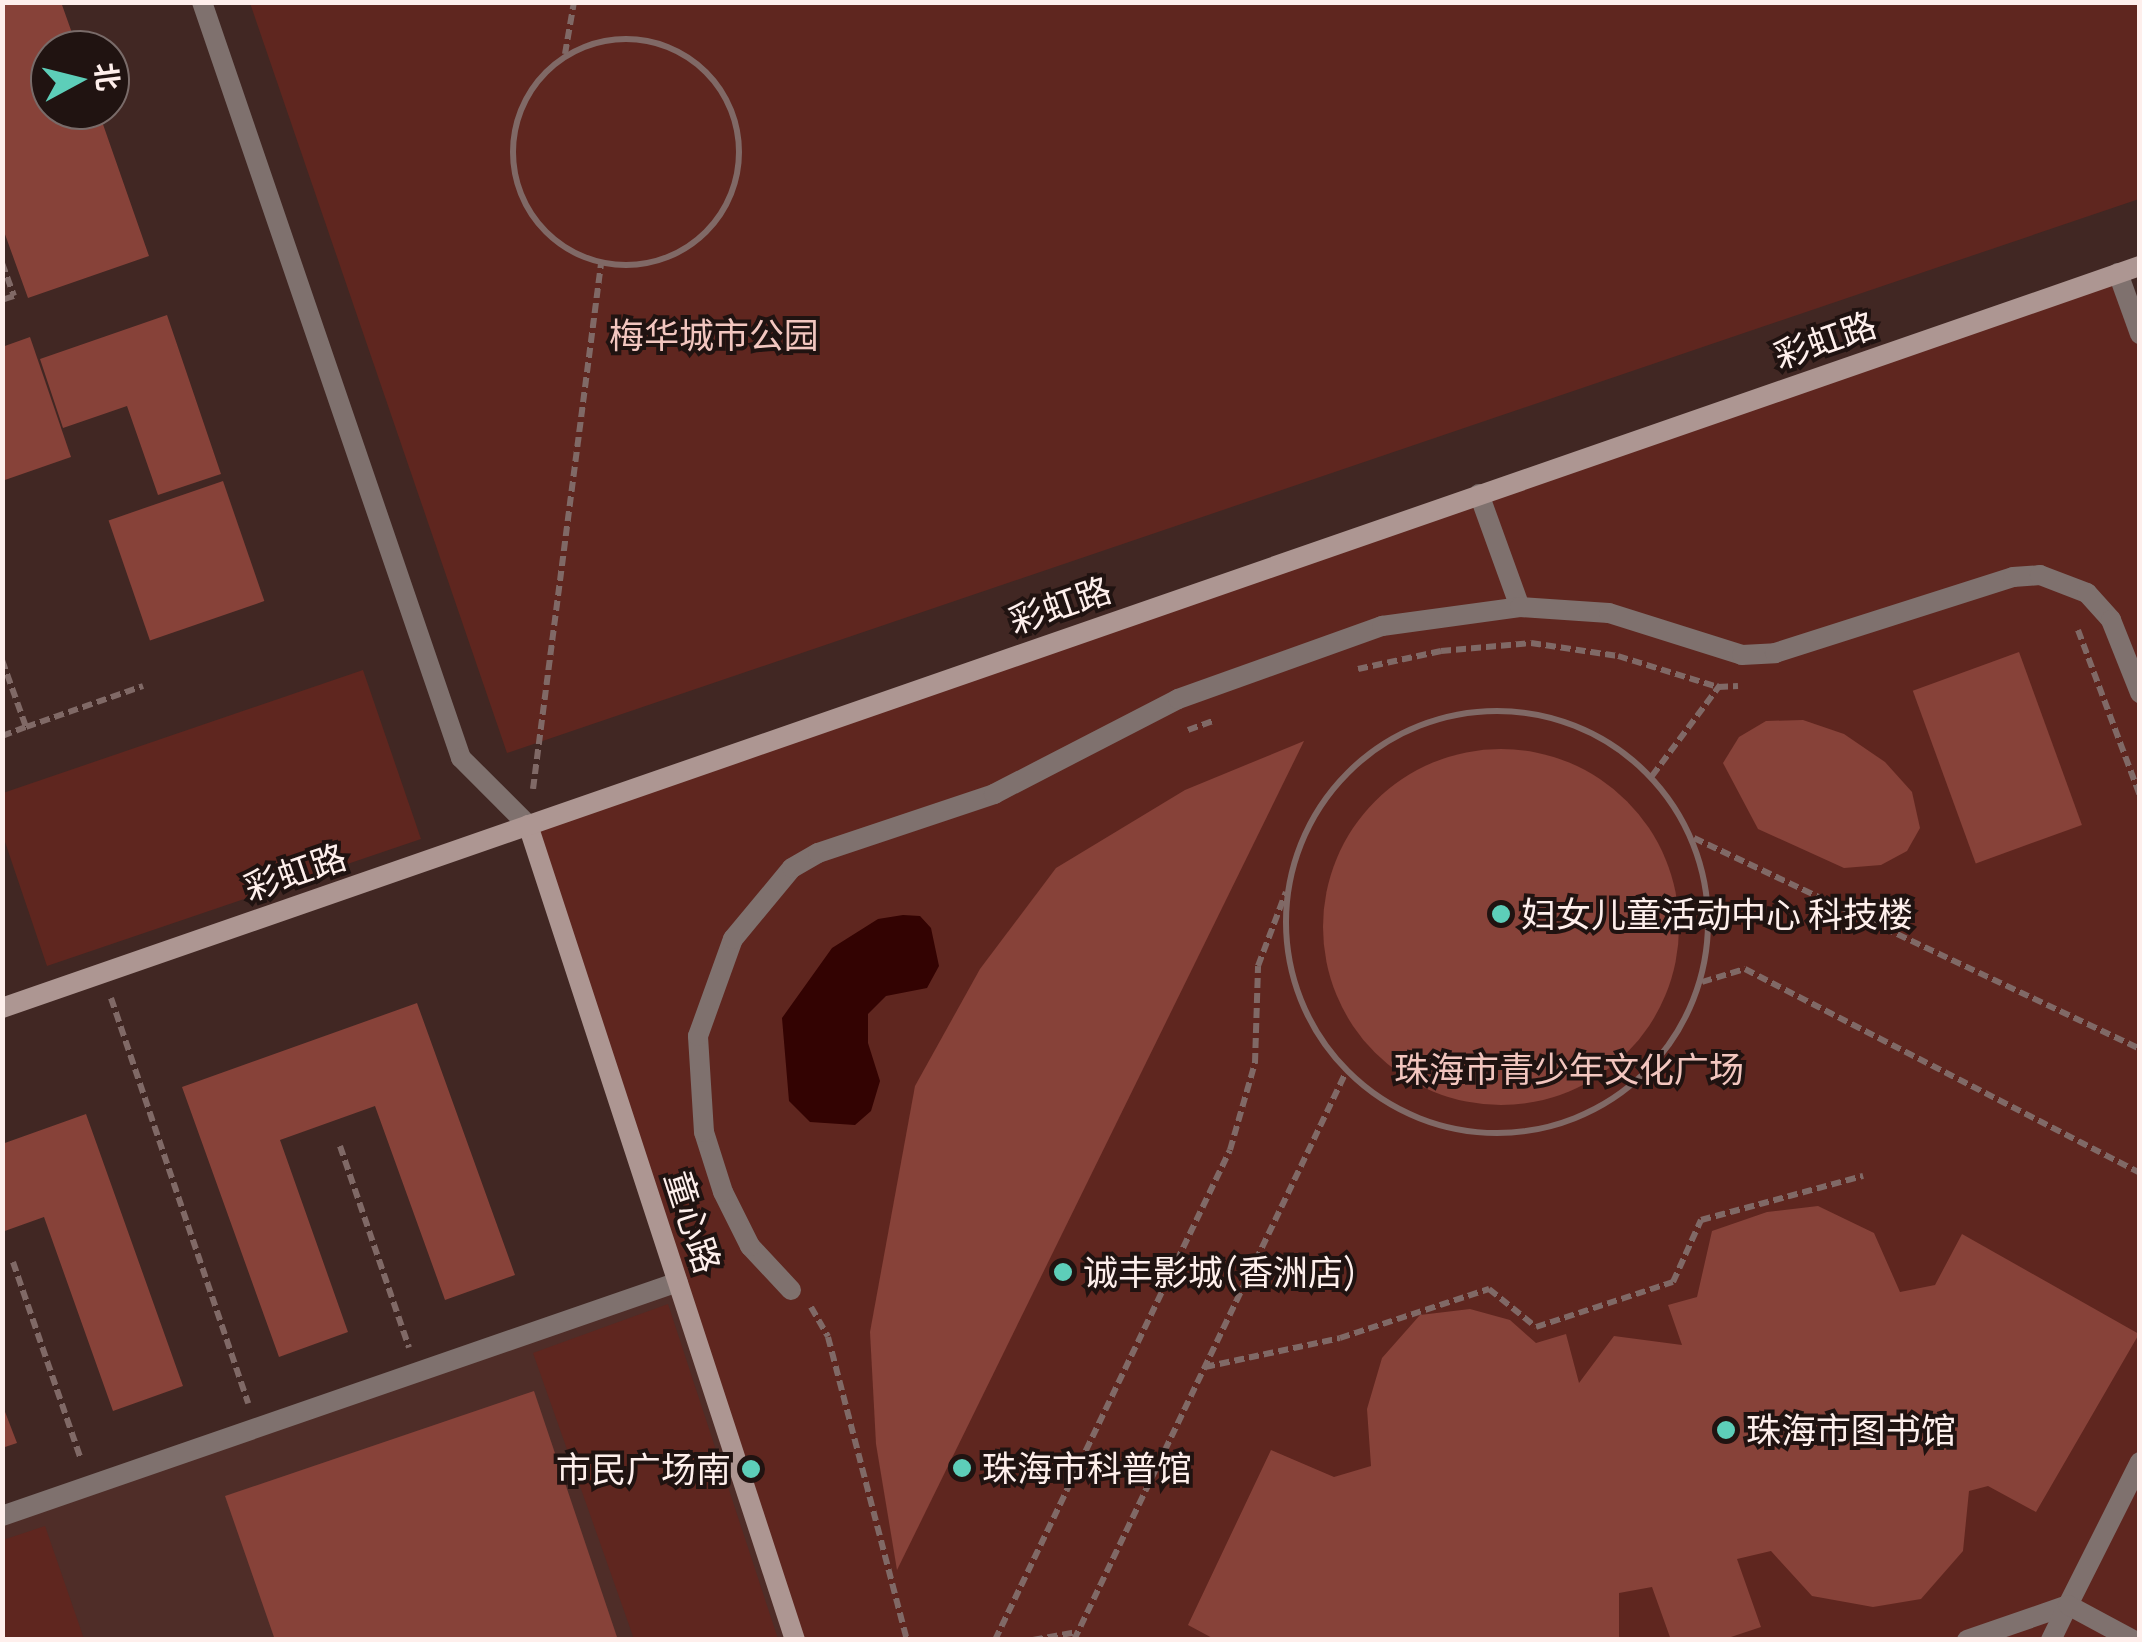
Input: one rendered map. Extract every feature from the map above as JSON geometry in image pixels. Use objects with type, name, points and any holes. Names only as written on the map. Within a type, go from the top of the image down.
[{"type":"street","points":[[202,2],[460,758],[528,825]]},
{"type":"street","name":"彩虹路","points":[[2,1008],[2140,266]]},
{"type":"street","points":[[2118,274],[2140,334]]},
{"type":"street","points":[[1479,494],[1520,607]]},
{"type":"street","points":[[791,1290],[750,1246],[723,1192],[698,1084],[698,1036],[713,981],[733,939],[792,868],[994,794],[1178,699],[1382,626],[1520,607],[1610,613],[1742,654],[1775,653],[2013,577],[2040,575],[2087,594],[2111,620],[2140,693]]},
{"type":"street","name":"童心路","points":[[528,825],[795,1640]]},
{"type":"street","points":[[2,1516],[678,1282]]},
{"type":"street","points":[[2051,1640],[2140,1462]]},
{"type":"street","points":[[1967,1640],[2068,1605],[2133,1640]]},
{"type":"path","points":[[564,55],[574,2]]},
{"type":"path","points":[[639,38],[677,49],[708,73],[728,103],[738,138],[738,174],[724,208],[702,237],[672,256],[636,266],[601,264],[567,250],[540,227],[519,193],[511,154],[517,116],[536,81],[564,55],[600,40],[639,38]]},
{"type":"path","points":[[2,263],[14,296],[2,300]]},
{"type":"path","points":[[528,825],[601,264]]},
{"type":"path","points":[[2068,616],[2079,631],[2140,796]]},
{"type":"path","points":[[1355,669],[1441,650],[1531,643],[1618,656],[1718,687],[1756,684]]},
{"type":"path","points":[[1652,776],[1742,654]]},
{"type":"path","points":[[2,660],[26,727]]},
{"type":"path","points":[[2,736],[143,686]]},
{"type":"path","points":[[995,1640],[1230,1150],[1255,1064],[1258,966],[1310,822],[1340,781],[1405,730],[1469,710],[1536,712],[1599,735],[1652,776],[1692,838],[1710,909],[1702,982],[1656,1061],[1616,1100],[1549,1130],[1476,1135],[1406,1115],[1346,1072],[1307,1017],[1287,953],[1288,886]]},
{"type":"path","points":[[1188,730],[1225,717]]},
{"type":"path","points":[[1692,838],[2140,1049]]},
{"type":"path","points":[[1702,982],[1744,969],[2140,1173]]},
{"type":"path","points":[[102,973],[257,1428]]},
{"type":"path","points":[[1033,1640],[1076,1636],[1346,1072]]},
{"type":"path","points":[[340,1146],[417,1373]]},
{"type":"path","points":[[1205,1367],[1340,1338],[1490,1289],[1536,1327],[1673,1282],[1701,1220],[1862,1176]]},
{"type":"path","points":[[13,1262],[90,1486]]},
{"type":"path","points":[[791,1290],[812,1308],[828,1337],[907,1640]]},
{"type":"shaded area","points":[[920,916],[931,928],[939,966],[927,988],[886,996],[868,1014],[868,1043],[880,1081],[871,1111],[855,1125],[810,1122],[789,1101],[782,1018],[832,948],[878,919]]},
{"type":"shaded area","points":[[677,1283],[794,1639],[3,1639],[2,1517]]},
{"type":"green space","name":"梅华城市公园","points":[[250,3],[2139,3],[2139,199],[507,753]]},
{"type":"green space","name":"珠海市青少年文化广场","points":[[2118,275],[2140,336],[2139,1639],[796,1639],[529,825]]},
{"type":"green space","points":[[363,670],[421,839],[47,966],[3,836],[3,793]]},
{"type":"green space","points":[[668,1304],[778,1639],[634,1639],[533,1353]]},
{"type":"green space","points":[[45,1526],[84,1639],[3,1639],[3,1540]]},
{"type":"building","points":[[2,2],[61,2],[71,30],[30,30],[30,130],[105,130],[149,256],[28,298],[2,226]]},
{"type":"building","points":[[167,315],[221,474],[158,495],[127,406],[63,428],[40,359]]},
{"type":"building","points":[[30,337],[71,457],[2,481],[2,347]]},
{"type":"building","points":[[223,481],[264,601],[150,640],[109,520]]},
{"type":"building","points":[[2019,652],[2082,825],[1976,864],[1913,691]]},
{"type":"building","points":[[1803,720],[1844,734],[1885,762],[1912,792],[1920,828],[1907,851],[1881,865],[1844,868],[1758,829],[1723,763],[1739,737],[1766,721]]},
{"type":"building","points":[[1304,741],[897,1570],[876,1444],[870,1332],[915,1086],[980,969],[1056,868],[1185,790]]},
{"type":"building","name":"妇女儿童活动中心 科技楼","points":[[1501,749],[1536,752],[1569,763],[1600,779],[1627,801],[1649,828],[1665,859],[1676,892],[1676,962],[1665,995],[1649,1026],[1627,1053],[1600,1075],[1569,1091],[1536,1102],[1501,1105],[1466,1102],[1433,1091],[1402,1075],[1375,1053],[1353,1026],[1337,995],[1326,962],[1323,927],[1326,892],[1337,859],[1353,828],[1375,801],[1402,779],[1433,763],[1466,752]]},
{"type":"building","points":[[417,1003],[515,1275],[445,1300],[375,1106],[280,1140],[348,1332],[279,1357],[182,1087]]},
{"type":"building","points":[[86,1114],[183,1386],[113,1411],[44,1217],[2,1232],[2,1144]]},
{"type":"building","name":"珠海市图书馆","points":[[1818,1206],[1874,1233],[1900,1292],[1935,1285],[1962,1234],[2139,1334],[2036,1512],[1988,1486],[1969,1491],[1963,1551],[1921,1599],[1873,1607],[1812,1596],[1771,1551],[1737,1559],[1761,1627],[1722,1640],[1671,1640],[1652,1587],[1619,1593],[1619,1640],[1216,1640],[1188,1625],[1271,1450],[1334,1477],[1371,1466],[1367,1409],[1382,1358],[1420,1315],[1470,1309],[1510,1320],[1536,1343],[1566,1334],[1579,1383],[1614,1336],[1682,1345],[1668,1305],[1697,1297],[1712,1231],[1767,1212]]},
{"type":"building","points":[[534,1391],[618,1640],[275,1640],[225,1496]]},
{"type":"building","points":[[2,1404],[17,1443],[2,1448]]},
{"type":"place","name":"妇女儿童活动中心 科技楼","points":[[1501,914]]},
{"type":"place","name":"诚丰影城(香洲店)","points":[[1063,1272]]},
{"type":"place","name":"珠海市图书馆","points":[[1726,1430]]},
{"type":"place","name":"珠海市科普馆","points":[[962,1468]]},
{"type":"place","name":"市民广场南","points":[[751,1469]]}]
